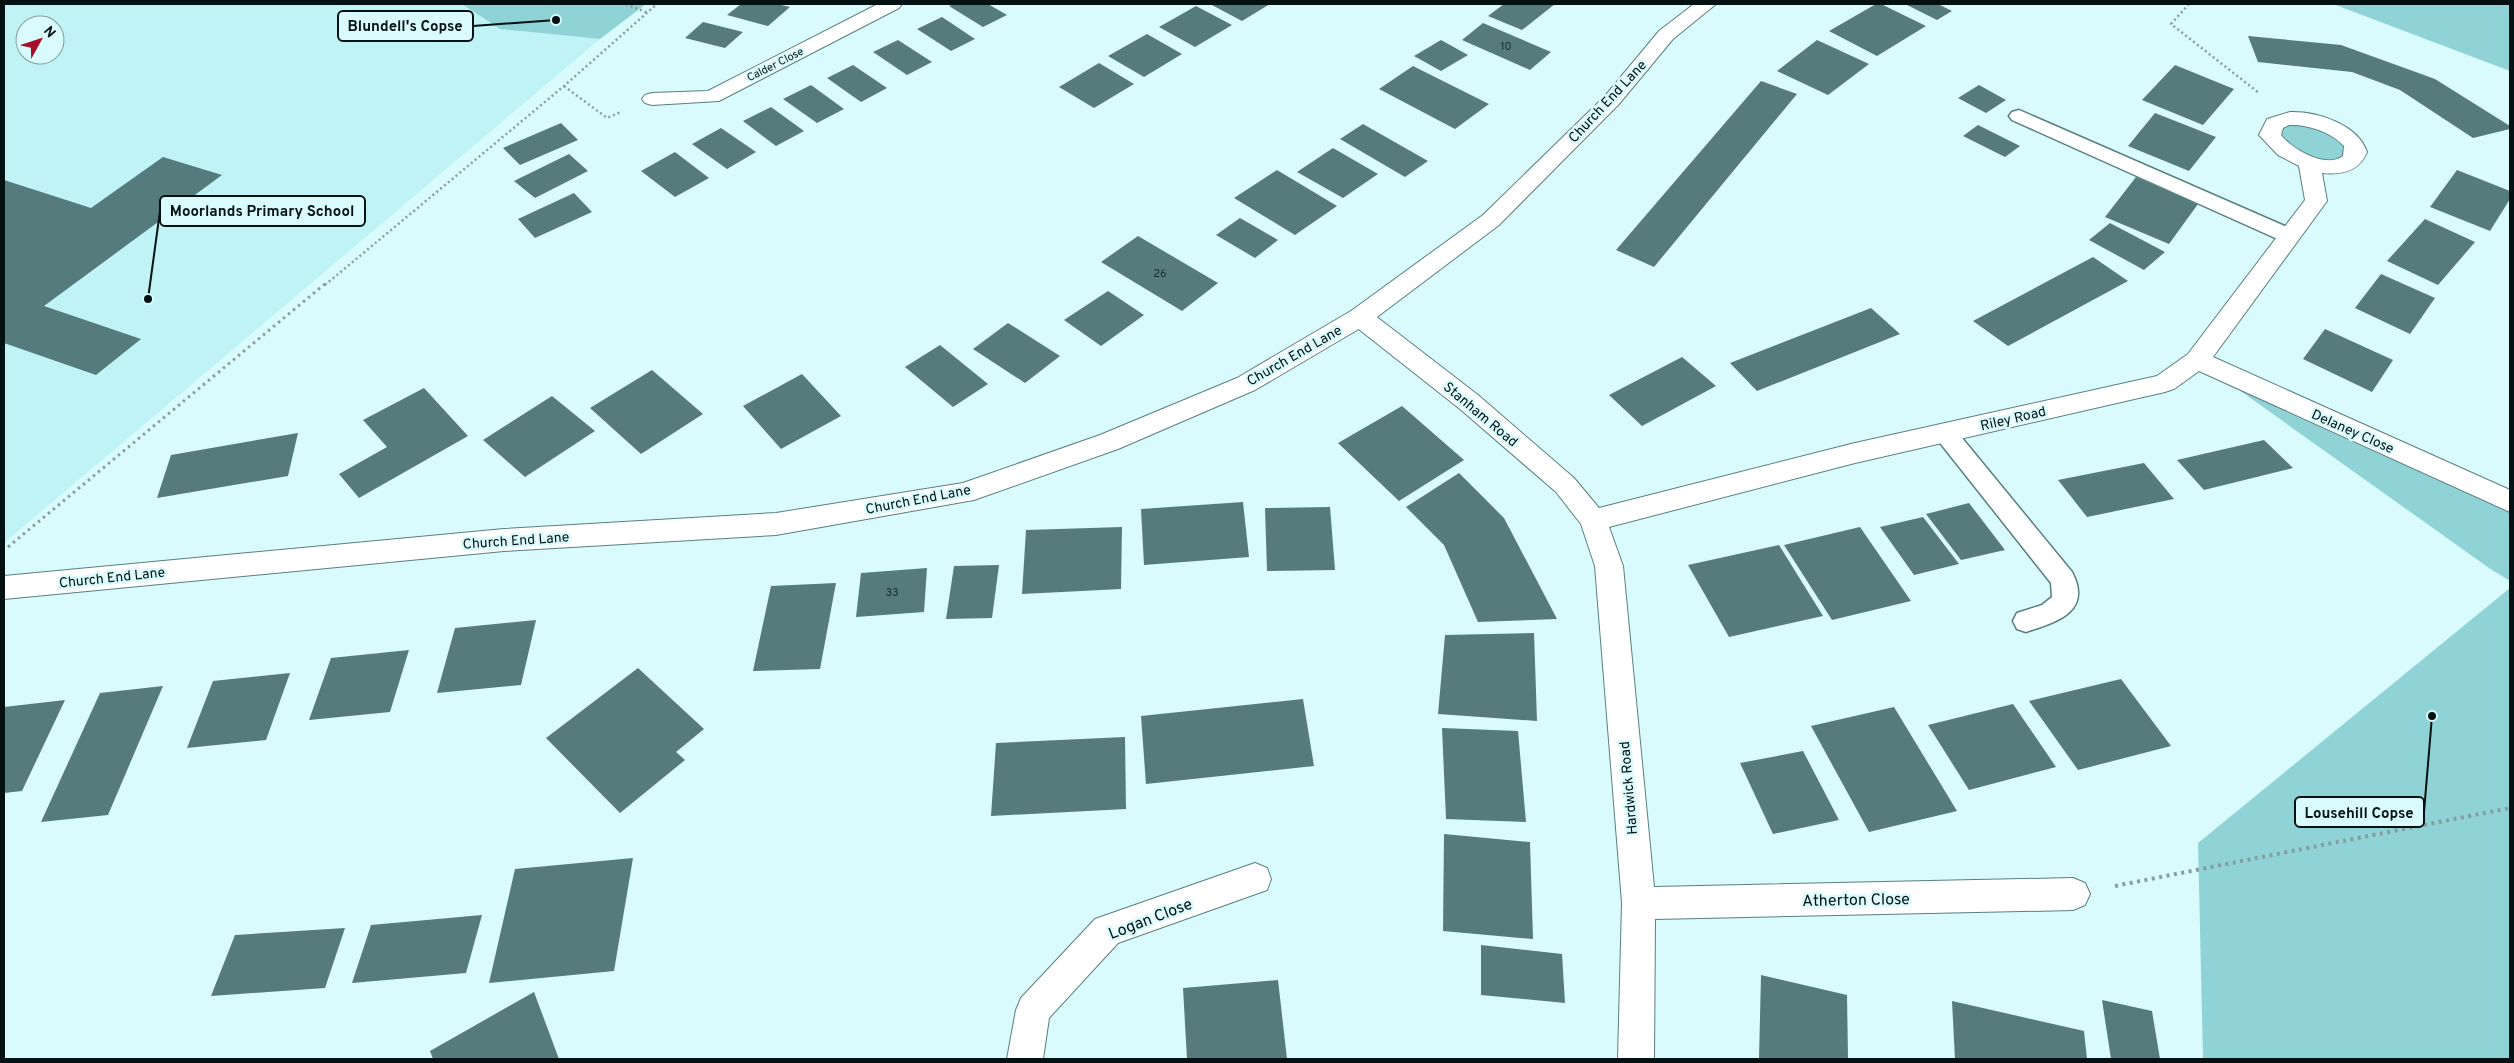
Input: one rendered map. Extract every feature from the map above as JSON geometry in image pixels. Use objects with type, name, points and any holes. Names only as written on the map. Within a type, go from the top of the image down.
[{"type":"street","name":"Calder Close","points":[[652,100],[712,97],[892,4]]},
{"type":"street","name":"Church End Lane","points":[[4,588],[504,540],[776,524],[964,493],[1109,442],[1246,384],[1360,317],[1491,220],[1612,100],[1666,35],[1706,4]]},
{"type":"street","points":[[2290,118],[2306,119],[2330,126],[2349,139],[2354,146],[2356,153],[2353,159],[2347,164],[2326,166],[2309,163],[2284,152],[2270,135],[2274,124],[2290,118]]},
{"type":"street","name":"Riley Road","points":[[1593,520],[1855,453],[2165,383],[2197,360],[2316,201],[2309,163]]},
{"type":"street","name":"Stanham Road","points":[[1360,317],[1469,402],[1565,485],[1593,520]]},
{"type":"street","name":"Delaney Close","points":[[2197,360],[2510,502]]},
{"type":"street","name":"Hardwick Road","points":[[1593,520],[1609,566],[1638,903],[1636,1059]]},
{"type":"street","name":"Logan Close","points":[[1025,1059],[1033,1010],[1107,931],[1255,879]]},
{"type":"street","name":"Atherton Close","points":[[1638,903],[2073,894]]},
{"type":"lane","points":[[2019,116],[2289,236]]},
{"type":"lane","points":[[1945,433],[2064,580],[2067,593],[2064,604],[2055,611],[2026,621]]},
{"type":"path","points":[[626,4],[649,13]]},
{"type":"path","points":[[7,550],[17,539],[564,86],[657,4]]},
{"type":"path","points":[[2189,4],[2171,24],[2290,118]]},
{"type":"path","points":[[564,86],[608,118],[652,100]]},
{"type":"path","points":[[2073,894],[2510,808]]},
{"type":"shaded area","points":[[4,4],[462,4],[500,29],[600,39],[4,543]]},
{"type":"shaded area","points":[[462,4],[646,4],[600,39],[500,29]]},
{"type":"shaded area","points":[[2333,4],[2510,4],[2510,71]]},
{"type":"shaded area","points":[[2279,121],[2340,132],[2353,159],[2318,165],[2270,129]]},
{"type":"shaded area","points":[[2197,360],[2510,502],[2510,581],[2489,568]]},
{"type":"shaded area","points":[[2510,588],[2510,1059],[2203,1059],[2198,843]]},
{"type":"building","points":[[741,4],[777,4],[790,7],[768,26],[727,15]]},
{"type":"building","points":[[954,4],[988,4],[1007,15],[983,27],[949,6]]},
{"type":"building","points":[[1210,4],[1270,4],[1242,21]]},
{"type":"building","points":[[1504,4],[1555,4],[1522,30],[1488,16]]},
{"type":"building","points":[[1876,4],[1881,4],[1926,26],[1877,56],[1829,31]]},
{"type":"building","points":[[1905,4],[1938,4],[1952,11],[1937,20]]},
{"type":"building","points":[[1196,6],[1232,25],[1195,47],[1159,27]]},
{"type":"building","points":[[942,17],[975,39],[951,51],[917,29]]},
{"type":"building","points":[[703,22],[743,32],[725,48],[685,38]]},
{"type":"building","points":[[1483,23],[1551,52],[1530,70],[1462,40]]},
{"type":"building","points":[[1147,34],[1182,54],[1144,77],[1108,56]]},
{"type":"building","points":[[2248,36],[2341,45],[2435,79],[2510,126],[2510,129],[2473,138],[2400,90],[2352,72],[2258,62]]},
{"type":"building","points":[[898,40],[932,62],[907,75],[873,52]]},
{"type":"building","points":[[1441,40],[1468,55],[1441,71],[1414,56]]},
{"type":"building","points":[[1817,40],[1869,64],[1828,95],[1777,71]]},
{"type":"building","points":[[1099,63],[1134,84],[1094,108],[1059,87]]},
{"type":"building","points":[[853,65],[887,88],[861,102],[827,78]]},
{"type":"building","points":[[2175,65],[2234,89],[2203,125],[2142,100]]},
{"type":"building","points":[[1413,66],[1489,104],[1455,129],[1379,89]]},
{"type":"building","points":[[1761,81],[1797,94],[1654,267],[1616,250]]},
{"type":"building","points":[[811,85],[844,109],[817,123],[783,99]]},
{"type":"building","points":[[1979,85],[2006,100],[1986,113],[1958,98]]},
{"type":"building","points":[[771,107],[804,131],[776,146],[743,121]]},
{"type":"building","points":[[2155,113],[2216,137],[2189,171],[2128,146]]},
{"type":"building","points":[[561,123],[578,140],[520,165],[503,148]]},
{"type":"building","points":[[1363,124],[1428,161],[1405,177],[1340,139]]},
{"type":"building","points":[[1978,125],[2020,146],[2005,157],[1963,136]]},
{"type":"building","points":[[721,128],[756,152],[727,169],[692,144]]},
{"type":"building","points":[[1333,148],[1378,174],[1343,198],[1297,172]]},
{"type":"building","points":[[675,152],[709,178],[675,197],[641,171]]},
{"type":"building","points":[[569,154],[588,171],[535,198],[514,181]]},
{"type":"building","points":[[163,157],[222,175],[44,306],[141,339],[96,375],[4,343],[4,180],[91,208]]},
{"type":"building","points":[[1277,170],[1337,206],[1295,235],[1234,198]]},
{"type":"building","points":[[2457,170],[2510,191],[2510,199],[2490,231],[2430,207]]},
{"type":"building","points":[[2136,177],[2198,204],[2169,244],[2105,217]]},
{"type":"building","points":[[574,193],[592,212],[535,238],[518,219]]},
{"type":"building","points":[[1240,218],[1278,240],[1255,258],[1216,235]]},
{"type":"building","points":[[2425,219],[2475,242],[2438,285],[2387,261]]},
{"type":"building","points":[[2110,223],[2165,252],[2144,270],[2089,240]]},
{"type":"building","points":[[1138,236],[1218,283],[1182,311],[1101,262]]},
{"type":"building","points":[[2093,257],[2128,281],[2008,346],[1973,321]]},
{"type":"building","points":[[2381,274],[2435,298],[2410,334],[2355,308]]},
{"type":"building","points":[[1108,291],[1144,315],[1101,346],[1064,320]]},
{"type":"building","points":[[1871,308],[1900,334],[1757,391],[1730,363]]},
{"type":"building","points":[[1008,323],[1060,356],[1025,383],[973,349]]},
{"type":"building","points":[[2325,329],[2393,360],[2372,392],[2303,359]]},
{"type":"building","points":[[940,345],[988,384],[953,407],[905,367]]},
{"type":"building","points":[[1682,357],[1716,386],[1642,426],[1609,395]]},
{"type":"building","points":[[652,370],[703,414],[641,454],[590,408]]},
{"type":"building","points":[[802,374],[841,416],[781,449],[743,406]]},
{"type":"building","points":[[424,388],[468,436],[359,498],[339,474],[387,447],[363,420]]},
{"type":"building","points":[[552,396],[595,431],[525,477],[483,440]]},
{"type":"building","points":[[1402,406],[1464,460],[1399,501],[1338,443]]},
{"type":"building","points":[[298,433],[288,476],[157,498],[171,455]]},
{"type":"building","points":[[2264,440],[2293,468],[2204,490],[2177,460]]},
{"type":"building","points":[[2144,463],[2174,499],[2087,517],[2058,480]]},
{"type":"building","points":[[1459,473],[1504,518],[1557,619],[1478,622],[1444,545],[1406,507]]},
{"type":"building","points":[[1243,502],[1249,557],[1144,565],[1141,509]]},
{"type":"building","points":[[1969,503],[2005,550],[1961,560],[1926,514]]},
{"type":"building","points":[[1330,507],[1335,570],[1267,571],[1265,508]]},
{"type":"building","points":[[1923,517],[1959,564],[1914,575],[1880,527]]},
{"type":"building","points":[[1122,527],[1121,589],[1022,594],[1026,530]]},
{"type":"building","points":[[1860,527],[1911,601],[1832,620],[1784,545]]},
{"type":"building","points":[[1779,545],[1823,616],[1729,637],[1688,565]]},
{"type":"building","points":[[999,565],[992,618],[946,619],[954,566]]},
{"type":"building","points":[[927,568],[924,612],[856,617],[861,573]]},
{"type":"building","points":[[836,583],[820,669],[753,671],[771,586]]},
{"type":"building","points":[[536,620],[521,685],[437,693],[455,628]]},
{"type":"building","points":[[1534,633],[1537,721],[1438,714],[1445,635]]},
{"type":"building","points":[[409,650],[390,712],[309,720],[331,658]]},
{"type":"building","points":[[638,668],[704,729],[676,752],[685,760],[620,813],[546,738]]},
{"type":"building","points":[[290,673],[266,740],[187,748],[213,681]]},
{"type":"building","points":[[2121,679],[2171,746],[2078,770],[2029,701]]},
{"type":"building","points":[[163,686],[108,815],[41,822],[100,693]]},
{"type":"building","points":[[1303,699],[1314,766],[1146,784],[1141,716]]},
{"type":"building","points":[[65,700],[22,791],[4,793],[4,707]]},
{"type":"building","points":[[2013,704],[2056,767],[1969,790],[1928,725]]},
{"type":"building","points":[[1894,707],[1957,811],[1869,832],[1811,726]]},
{"type":"building","points":[[1442,728],[1518,731],[1526,822],[1446,819]]},
{"type":"building","points":[[1125,737],[1126,809],[991,816],[996,743]]},
{"type":"building","points":[[1803,751],[1839,820],[1773,834],[1740,763]]},
{"type":"building","points":[[1444,834],[1530,842],[1533,939],[1443,931]]},
{"type":"building","points":[[633,858],[614,971],[489,983],[515,869]]},
{"type":"building","points":[[482,915],[466,973],[352,983],[371,925]]},
{"type":"building","points":[[345,928],[325,988],[211,996],[235,935]]},
{"type":"building","points":[[1481,945],[1562,954],[1565,1003],[1481,995]]},
{"type":"building","points":[[1761,975],[1847,995],[1848,1059],[1759,1059]]},
{"type":"building","points":[[1278,980],[1287,1059],[1187,1059],[1183,988]]},
{"type":"building","points":[[534,992],[559,1059],[433,1059],[430,1051]]},
{"type":"building","points":[[2102,1000],[2152,1011],[2160,1059],[2111,1059]]},
{"type":"building","points":[[1952,1001],[2084,1031],[2087,1059],[1955,1059]]},
{"type":"place","name":"Blundell's Copse","points":[[556,20]]},
{"type":"place","name":"Moorlands Primary School","points":[[148,299]]},
{"type":"place","name":"Lousehill Copse","points":[[2432,716]]}]
